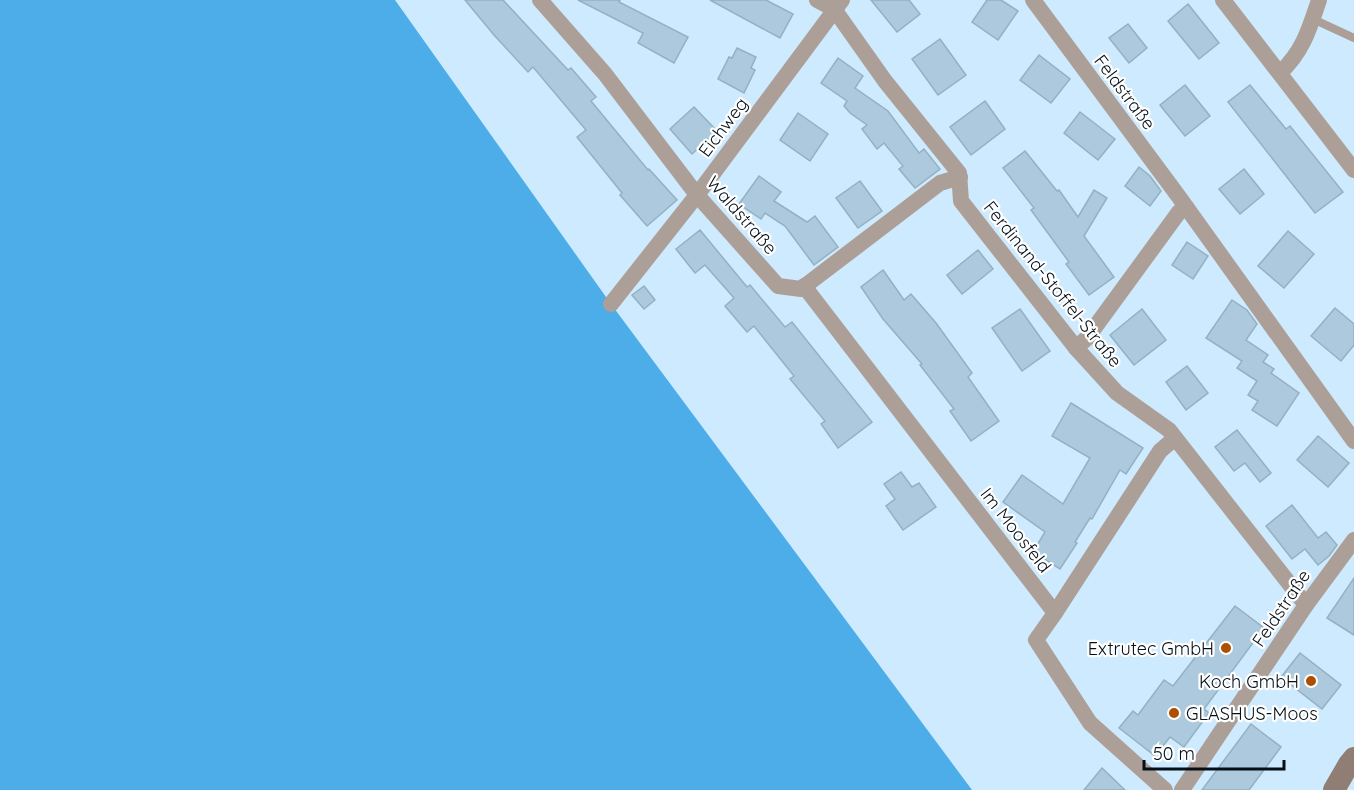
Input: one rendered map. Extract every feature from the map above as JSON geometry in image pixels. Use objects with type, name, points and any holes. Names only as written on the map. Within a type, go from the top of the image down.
[{"type":"main road","points":[[1335,790],[1348,764],[1354,758]]},
{"type":"street","name":"Waldstraße","points":[[540,0],[605,74],[697,195],[778,286],[801,289],[804,286]]},
{"type":"street","name":"Ferdinand-Stoffel-Straße","points":[[817,0],[838,5],[885,81],[959,173],[961,201],[1076,348],[1117,393],[1169,430],[1306,605]]},
{"type":"street","name":"Feldstraße","points":[[1033,0],[1186,207],[1354,441]]},
{"type":"street","points":[[1223,0],[1354,170]]},
{"type":"street","points":[[1280,73],[1294,60],[1303,45],[1319,0]]},
{"type":"street","name":"Eichweg","points":[[611,304],[697,195],[838,5]]},
{"type":"street","points":[[804,286],[940,183],[960,177]]},
{"type":"street","points":[[1076,348],[1087,338],[1179,212],[1186,207]]},
{"type":"street","name":"Im Moosfeld","points":[[804,286],[1055,613]]},
{"type":"street","points":[[1165,790],[1090,723],[1036,640],[1160,451],[1175,438]]},
{"type":"street","name":"Feldstraße","points":[[1182,790],[1306,605],[1354,540]]},
{"type":"lane","points":[[1313,19],[1354,38]]},
{"type":"shaded area","points":[[0,0],[395,0],[611,304],[972,790],[0,790]]},
{"type":"building","points":[[465,0],[503,0],[568,70],[571,68],[596,97],[591,101],[648,170],[677,200],[647,226],[620,195],[622,193],[577,137],[586,130],[533,67],[528,72]]},
{"type":"building","points":[[578,0],[620,0],[619,2],[688,37],[674,63],[638,43],[643,33]]},
{"type":"building","points":[[710,0],[766,0],[793,14],[780,38]]},
{"type":"building","points":[[871,0],[909,0],[920,14],[897,32]]},
{"type":"building","points":[[987,0],[1001,0],[1018,11],[998,40],[972,22]]},
{"type":"building","points":[[1188,4],[1219,43],[1199,59],[1168,21]]},
{"type":"building","points":[[1128,24],[1147,48],[1129,63],[1109,38]]},
{"type":"building","points":[[940,39],[966,75],[938,95],[912,59]]},
{"type":"building","points":[[737,48],[756,57],[751,68],[755,70],[744,93],[718,79],[729,57],[732,58]]},
{"type":"building","points":[[1039,55],[1070,79],[1051,103],[1020,80]]},
{"type":"building","points":[[838,58],[863,76],[855,88],[888,111],[919,153],[924,149],[940,169],[915,188],[899,169],[903,166],[884,143],[877,149],[862,129],[867,125],[844,106],[847,101],[821,83]]},
{"type":"building","points":[[1185,85],[1210,116],[1185,136],[1160,105]]},
{"type":"building","points":[[1250,85],[1286,129],[1290,126],[1343,192],[1315,213],[1228,102]]},
{"type":"building","points":[[985,101],[1005,129],[971,155],[950,127]]},
{"type":"building","points":[[694,107],[717,131],[692,154],[670,129]]},
{"type":"building","points":[[1080,112],[1115,139],[1098,160],[1064,133]]},
{"type":"building","points":[[798,113],[828,134],[810,161],[780,140]]},
{"type":"building","points":[[1025,151],[1057,191],[1059,190],[1078,217],[1094,190],[1107,198],[1084,236],[1114,277],[1089,295],[1066,264],[1069,262],[1031,210],[1034,208],[1003,168]]},
{"type":"building","points":[[1139,167],[1150,176],[1161,191],[1150,206],[1125,186]]},
{"type":"building","points":[[1244,169],[1264,194],[1240,214],[1219,189]]},
{"type":"building","points":[[759,176],[781,192],[774,201],[807,222],[815,216],[838,247],[814,265],[785,226],[765,213],[761,219],[739,204]]},
{"type":"building","points":[[860,181],[882,211],[858,228],[836,198]]},
{"type":"building","points":[[700,230],[747,287],[750,285],[785,327],[792,322],[872,422],[838,448],[821,424],[825,421],[790,379],[794,376],[754,326],[747,332],[725,306],[734,298],[705,265],[695,273],[676,249]]},
{"type":"building","points":[[1288,231],[1314,254],[1284,288],[1258,266]]},
{"type":"building","points":[[1187,242],[1208,256],[1193,279],[1172,265]]},
{"type":"building","points":[[978,250],[993,269],[962,294],[947,275]]},
{"type":"building","points":[[883,270],[904,300],[911,294],[936,323],[972,373],[968,377],[999,421],[971,441],[950,411],[954,409],[920,365],[922,364],[883,319],[861,287]]},
{"type":"building","points":[[644,286],[655,300],[644,309],[632,295]]},
{"type":"building","points":[[1232,300],[1247,310],[1257,324],[1246,340],[1268,355],[1263,362],[1274,369],[1271,373],[1299,393],[1277,426],[1252,410],[1258,401],[1248,395],[1257,381],[1237,368],[1242,361],[1206,338]]},
{"type":"building","points":[[1335,308],[1354,324],[1354,345],[1341,361],[1311,336]]},
{"type":"building","points":[[1020,309],[1050,351],[1022,371],[992,328]]},
{"type":"building","points":[[1142,309],[1166,340],[1134,365],[1110,335]]},
{"type":"building","points":[[1187,366],[1208,393],[1186,410],[1166,382]]},
{"type":"building","points":[[1071,403],[1143,448],[1126,474],[1120,470],[1060,569],[1033,552],[1045,532],[1003,502],[1022,475],[1063,504],[1090,458],[1052,436]]},
{"type":"building","points":[[1237,430],[1271,473],[1260,482],[1245,463],[1234,471],[1215,447]]},
{"type":"building","points":[[1318,436],[1349,463],[1328,487],[1297,460]]},
{"type":"building","points":[[901,472],[912,487],[919,483],[936,507],[903,530],[886,506],[895,499],[884,484]]},
{"type":"building","points":[[1292,505],[1318,538],[1326,532],[1337,545],[1318,565],[1305,549],[1292,559],[1266,526]]},
{"type":"building","points":[[1354,578],[1354,635],[1327,618]]},
{"type":"building","points":[[1235,606],[1264,628],[1204,709],[1209,713],[1184,747],[1170,737],[1155,756],[1119,728],[1133,711],[1138,715],[1164,680],[1173,686]]},
{"type":"building","name":"Koch GmbH","points":[[1300,653],[1341,685],[1322,709],[1281,677]]},
{"type":"building","points":[[1251,724],[1281,747],[1249,790],[1202,790]]},
{"type":"building","points":[[1102,768],[1125,790],[1084,790]]},
{"type":"place","name":"Extrutec GmbH","points":[[1226,648]]},
{"type":"place","name":"Koch GmbH","points":[[1311,681]]},
{"type":"place","name":"GLASHUS-Moos","points":[[1174,713]]}]
